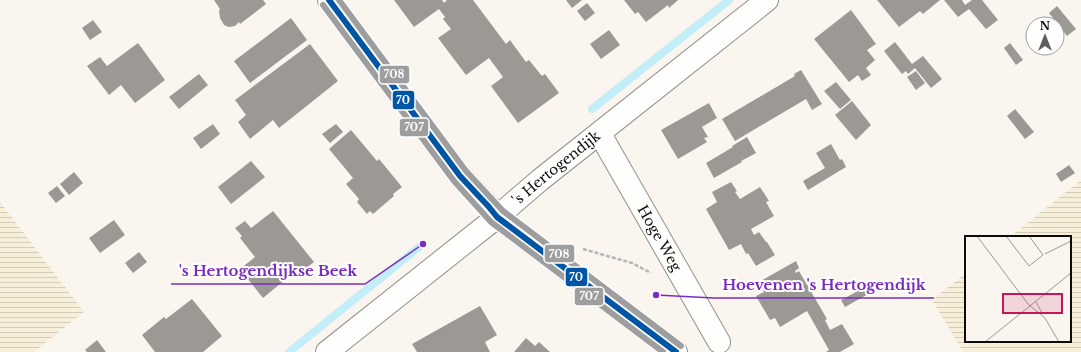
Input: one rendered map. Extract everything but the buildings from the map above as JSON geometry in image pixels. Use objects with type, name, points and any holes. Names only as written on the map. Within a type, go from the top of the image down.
[{"type":"street","points":[[329,0],[460,176],[489,207],[497,218],[676,352]]},
{"type":"street","name":"'s Hertogendijk","points":[[327,352],[497,218],[540,180],[600,134],[767,0]]},
{"type":"street","name":"Hoge Weg","points":[[600,134],[719,342]]},
{"type":"path","points":[[577,248],[632,263],[652,274]]},
{"type":"shaded area","points":[[1081,180],[1081,352],[963,352],[932,300],[965,274],[965,342],[1071,342],[1071,236],[1011,236]]},
{"type":"shaded area","points":[[0,202],[84,312],[34,352],[0,352]]},
{"type":"waterway","points":[[592,109],[729,0]]},
{"type":"waterway","points":[[289,352],[423,244]]},
{"type":"transit line","name":"70","points":[[329,0],[460,176],[497,217],[676,352]]},
{"type":"transit line","name":"708","points":[[339,0],[466,171],[503,211],[681,346]]},
{"type":"transit line","name":"707","points":[[323,5],[454,181],[491,222],[663,352]]},
{"type":"place","name":"'s Hertogendijkse Beek","points":[[423,244]]},
{"type":"place","name":"Hoevenen 's Hertogendijk","points":[[656,295]]}]
